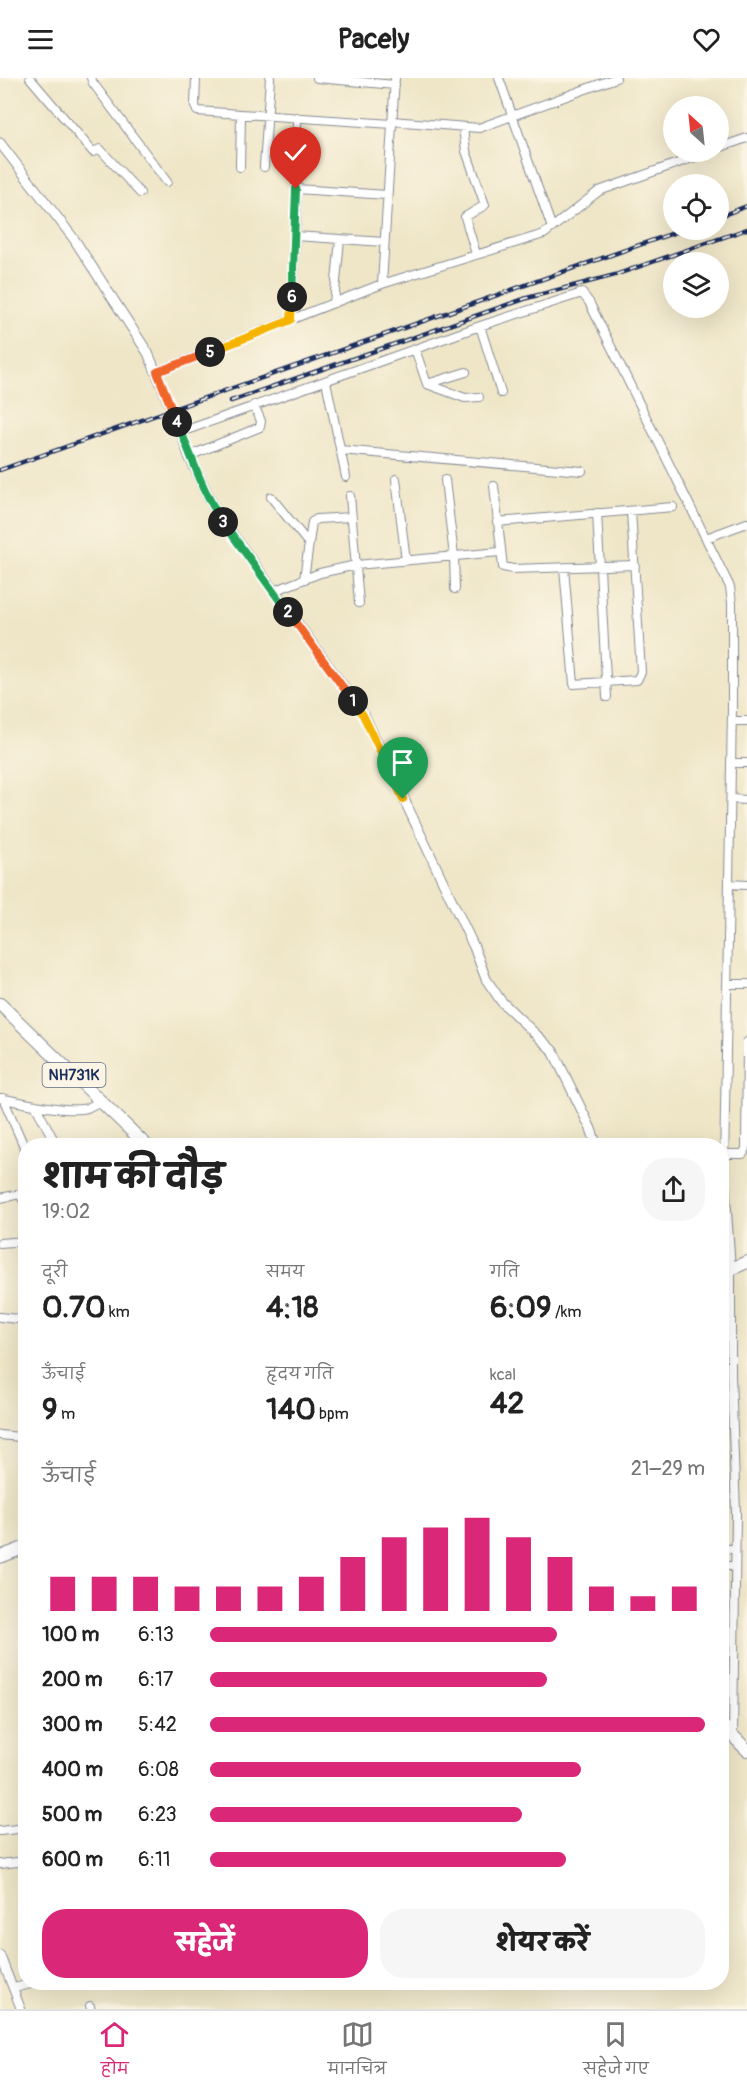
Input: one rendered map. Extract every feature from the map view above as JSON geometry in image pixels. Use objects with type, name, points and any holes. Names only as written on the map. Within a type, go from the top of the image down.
[{"type":"highway","name":"NH731K","points":[[0,1004],[139,1138]]},
{"type":"highway","points":[[729,1270],[747,1262]]},
{"type":"highway","points":[[0,1557],[18,1550]]},
{"type":"highway","points":[[729,1732],[747,1750]]},
{"type":"street","points":[[30,78],[93,152],[100,149],[141,194]]},
{"type":"street","points":[[91,78],[167,182]]},
{"type":"street","points":[[196,78],[195,106],[197,111],[464,128],[479,128],[616,78]]},
{"type":"street","points":[[264,167],[270,78]]},
{"type":"street","points":[[317,78],[395,82],[382,284]]},
{"type":"street","points":[[499,78],[552,228]]},
{"type":"street","points":[[240,167],[242,114]]},
{"type":"street","points":[[291,320],[297,117]]},
{"type":"street","points":[[464,128],[466,151],[485,205],[465,217],[476,254]]},
{"type":"street","points":[[729,144],[747,138]]},
{"type":"street","points":[[0,142],[74,239],[148,353],[189,456],[215,510],[363,715],[474,947],[486,979],[501,1001],[553,1051],[594,1138]]},
{"type":"street","points":[[157,372],[382,284],[538,236],[552,228],[599,191],[681,162]]},
{"type":"street","points":[[296,189],[387,195]]},
{"type":"street","points":[[295,236],[384,242]]},
{"type":"street","points":[[334,303],[340,238]]},
{"type":"street","points":[[181,432],[480,326],[579,293],[585,295],[732,594],[731,799],[724,1138]]},
{"type":"street","points":[[480,326],[501,393]]},
{"type":"street","points":[[415,349],[427,384]]},
{"type":"street","points":[[427,384],[466,372]]},
{"type":"street","points":[[326,381],[346,477]]},
{"type":"street","points":[[427,384],[465,398],[479,397]]},
{"type":"street","points":[[189,456],[260,427],[261,421],[254,405]]},
{"type":"street","points":[[340,450],[582,471]]},
{"type":"street","points":[[396,479],[406,561]]},
{"type":"street","points":[[445,480],[454,556],[455,589]]},
{"type":"street","points":[[494,486],[503,567],[507,569],[634,565]]},
{"type":"street","points":[[350,496],[359,603]]},
{"type":"street","points":[[271,497],[309,544]]},
{"type":"street","points":[[497,522],[673,507]]},
{"type":"street","points":[[564,568],[573,681],[578,685],[637,680],[640,677],[631,511]]},
{"type":"street","points":[[597,513],[607,697]]},
{"type":"street","points":[[304,579],[314,520],[352,517]]},
{"type":"street","points":[[706,538],[747,523]]},
{"type":"street","points":[[274,591],[329,570],[356,565],[500,552]]},
{"type":"street","points":[[732,722],[747,721]]},
{"type":"street","points":[[731,763],[747,763]]},
{"type":"street","points":[[731,799],[747,800]]},
{"type":"street","points":[[729,884],[747,885]]},
{"type":"street","points":[[728,984],[747,984]]},
{"type":"street","points":[[729,1154],[743,1154],[746,1149],[747,1041]]},
{"type":"street","points":[[2,1098],[34,1105],[79,1109],[88,1108],[100,1101]]},
{"type":"street","points":[[2,1098],[20,1138]]},
{"type":"street","points":[[34,1105],[53,1138]]},
{"type":"street","points":[[0,1198],[18,1195]]},
{"type":"street","points":[[0,1249],[0,1243],[18,1242]]},
{"type":"street","points":[[0,1317],[18,1319]]},
{"type":"street","points":[[729,1364],[735,1549],[733,1736]]},
{"type":"street","points":[[0,1435],[18,1437]]},
{"type":"street","points":[[729,1549],[735,1549]]},
{"type":"street","points":[[729,1566],[735,1566]]},
{"type":"street","points":[[0,1831],[18,1829]]},
{"type":"street","points":[[0,1864],[18,1862]]},
{"type":"street","points":[[0,1955],[21,2009]]},
{"type":"street","points":[[14,1988],[18,1987]]},
{"type":"railway","points":[[729,213],[747,206]]},
{"type":"railway","points":[[231,401],[527,298],[615,275],[747,229]]},
{"type":"railway","points":[[0,470],[663,237]]},
{"type":"route","points":[[296,189],[291,320],[157,372],[189,456],[215,510],[363,715],[403,799]]}]
